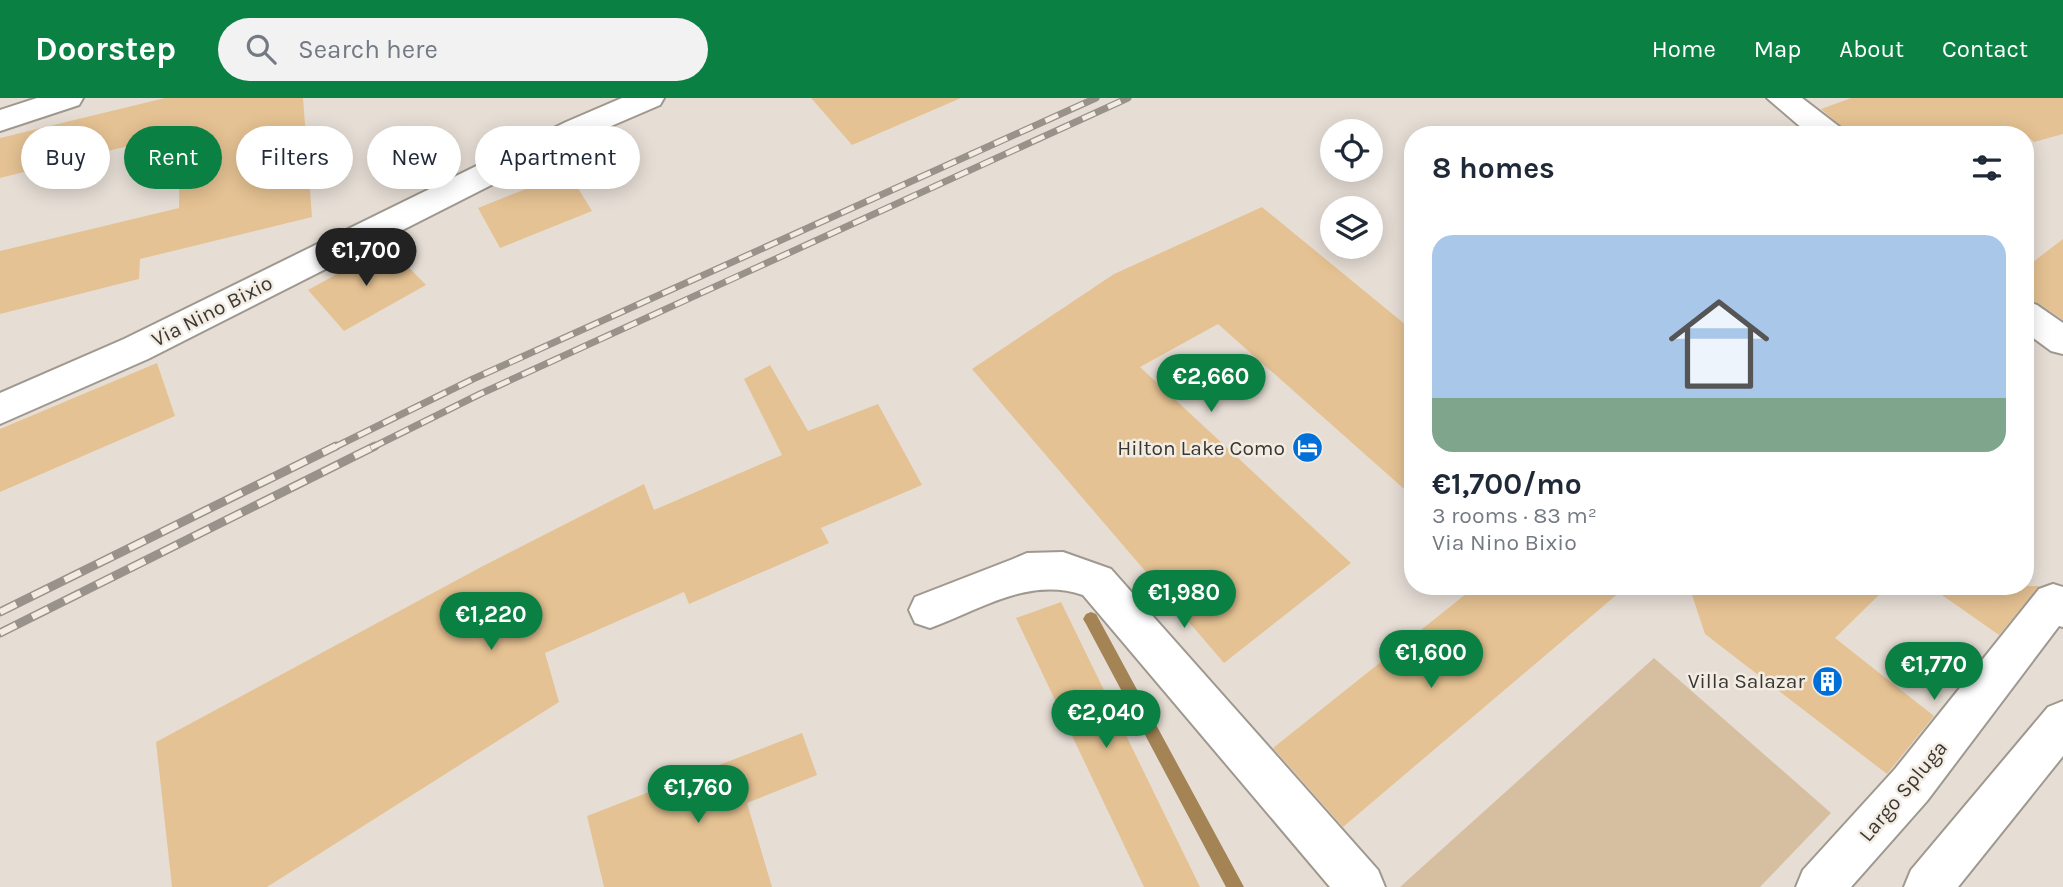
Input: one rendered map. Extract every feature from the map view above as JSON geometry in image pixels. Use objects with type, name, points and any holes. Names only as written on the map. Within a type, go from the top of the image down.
[{"type":"street","points":[[0,121],[68,98]]},
{"type":"street","name":"Via Nino Bixio","points":[[0,409],[136,349],[577,129],[649,98]]},
{"type":"street","points":[[1782,98],[1818,126]]},
{"type":"street","points":[[2034,320],[2063,341]]},
{"type":"street","points":[[930,610],[1027,571],[1063,570],[1097,582],[1362,887]]},
{"type":"street","name":"Largo Spluga","points":[[1820,887],[1911,785],[2053,602],[2063,609]]},
{"type":"street","points":[[1928,887],[2057,741]]},
{"type":"shaded area","points":[[1654,658],[1831,813],[1760,887],[1400,887]]},
{"type":"building","points":[[165,98],[303,98],[305,126],[236,126],[236,189],[310,189],[312,217],[140,259],[139,279],[0,314],[0,251],[179,208],[179,189],[222,189],[222,126],[124,126],[124,147],[110,150],[110,126],[50,126]]},
{"type":"building","points":[[811,98],[961,98],[852,145]]},
{"type":"building","points":[[1851,98],[2063,98],[2063,134],[2034,142],[2034,126],[1841,126],[1821,109]]},
{"type":"building","points":[[21,133],[21,173],[0,178],[0,138]]},
{"type":"building","points":[[526,189],[578,189],[592,211],[500,248],[478,208]]},
{"type":"building","points":[[1262,207],[1320,255],[1320,259],[1325,259],[1404,323],[1404,489],[1218,324],[1140,367],[1351,563],[1224,663],[972,369],[1114,274]]},
{"type":"building","points":[[2063,239],[2063,320],[2034,302],[2034,261]]},
{"type":"building","points":[[388,246],[426,285],[344,331],[308,290]]},
{"type":"building","points":[[157,363],[175,416],[0,492],[0,429]]},
{"type":"building","points":[[770,365],[808,431],[878,404],[922,485],[821,528],[829,543],[689,604],[684,592],[545,653],[559,702],[267,887],[172,887],[156,742],[483,566],[644,484],[654,510],[782,455],[744,379]]},
{"type":"building","points":[[1465,595],[1616,595],[1343,827],[1273,748]]},
{"type":"building","name":"Villa Salazar","points":[[1692,595],[1879,595],[1835,638],[1934,716],[1887,774],[1705,634]]},
{"type":"building","points":[[1942,595],[2032,595],[1999,635]]},
{"type":"building","points":[[1061,602],[1200,887],[1144,887],[1016,618]]},
{"type":"building","points":[[802,733],[817,775],[747,803],[772,887],[604,887],[587,816]]},
{"type":"waterway","points":[[1091,619],[1235,887]]},
{"type":"railway","points":[[333,448],[473,379],[1096,98]]},
{"type":"railway","points":[[371,448],[480,394],[1128,98]]},
{"type":"railway","points":[[0,612],[336,446]]},
{"type":"railway","points":[[0,633],[375,446]]},
{"type":"place","name":"Hilton Lake Como","points":[[1308,448]]},
{"type":"place","name":"Villa Salazar","points":[[1828,681]]}]
